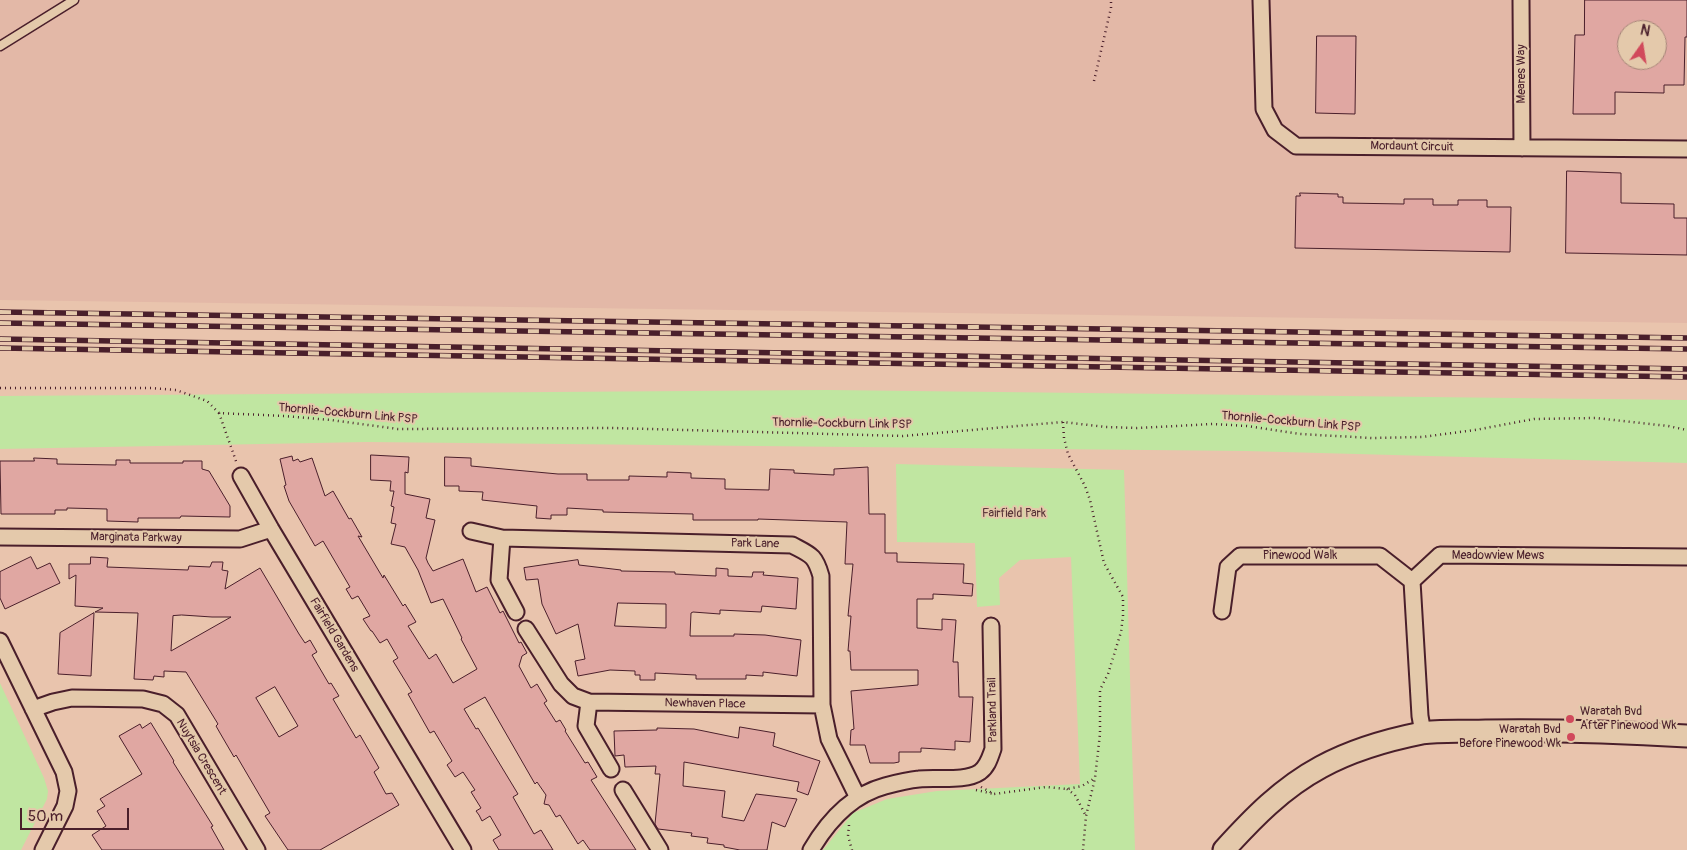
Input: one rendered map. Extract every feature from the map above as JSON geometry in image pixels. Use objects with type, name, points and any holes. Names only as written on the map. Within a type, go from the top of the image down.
[{"type":"street","name":"Mordaunt Circuit","points":[[1261,0],[1264,110],[1275,130],[1296,146],[1687,149]]},
{"type":"street","name":"Meares Way","points":[[1521,0],[1522,148]]},
{"type":"street","name":"Fairfield Gardens","points":[[241,476],[463,850]]},
{"type":"street","name":"Marginata Parkway","points":[[0,537],[240,539],[271,529]]},
{"type":"street","name":"Park Lane","points":[[471,531],[502,538],[792,545],[807,552],[817,561],[821,576],[822,706],[829,739],[858,798]]},
{"type":"street","points":[[502,538],[499,580],[516,612]]},
{"type":"street","name":"Meadowview Mews","points":[[1412,581],[1440,555],[1687,557]]},
{"type":"street","name":"Pinewood Walk","points":[[1222,611],[1228,567],[1240,556],[1380,556],[1412,581]]},
{"type":"street","points":[[1412,581],[1420,716],[1423,733]]},
{"type":"street","name":"Parkland Trail","points":[[811,850],[824,829],[844,807],[858,798],[883,786],[918,779],[964,778],[979,773],[988,763],[993,749],[991,626]]},
{"type":"street","name":"Newhaven Place","points":[[526,629],[561,684],[574,696],[589,702],[822,706]]},
{"type":"street","points":[[0,641],[64,772],[68,791],[65,806],[48,848]]},
{"type":"street","name":"Nuytsia Crescent","points":[[33,709],[72,698],[144,699],[163,704],[177,715],[257,850]]},
{"type":"street","points":[[589,702],[586,726],[611,769]]},
{"type":"street","points":[[1224,850],[1254,817],[1278,795],[1322,766],[1358,750],[1423,733],[1538,730],[1603,731],[1687,736]]},
{"type":"street","points":[[623,790],[660,850]]},
{"type":"lane","points":[[0,46],[74,0]]},
{"type":"path","points":[[1094,81],[1111,8],[1111,0]]},
{"type":"path","points":[[0,388],[151,388],[176,390],[207,401],[219,413],[241,476]]},
{"type":"path","name":"Thornlie-Cockburn Link PSP","points":[[219,413],[331,420],[398,429],[613,428],[903,436],[1063,422],[1106,427],[1137,428],[1213,424],[1247,426],[1300,434],[1380,438],[1422,437],[1534,419],[1596,418],[1687,430]]},
{"type":"path","points":[[1063,422],[1068,454],[1085,486],[1090,500],[1104,563],[1123,597],[1121,632],[1108,674],[1100,690],[1100,734],[1095,778],[1086,816],[1083,850]]},
{"type":"path","points":[[964,778],[994,794],[1046,787],[1067,790],[1082,786],[1095,778]]},
{"type":"path","points":[[1067,790],[1075,795],[1086,816]]},
{"type":"path","points":[[849,823],[848,836],[852,850]]},
{"type":"shaded area","points":[[0,0],[1687,0],[1687,323],[0,300]]},
{"type":"green space","points":[[827,390],[1687,400],[1687,463],[1246,451],[367,442],[0,449],[0,396]]},
{"type":"green space","name":"Fairfield Park","points":[[896,464],[1124,470],[1135,850],[823,850],[853,813],[887,799],[937,791],[1080,784],[1071,557],[1020,560],[999,578],[1000,605],[977,607],[975,543],[897,542]]},
{"type":"green space","points":[[0,683],[44,778],[48,791],[47,799],[21,850],[0,850]]},
{"type":"building","points":[[1585,0],[1687,0],[1684,85],[1664,85],[1664,93],[1615,92],[1615,114],[1573,114],[1575,35],[1584,35]]},
{"type":"building","points":[[1317,36],[1356,36],[1355,114],[1316,113]]},
{"type":"building","points":[[1567,171],[1621,173],[1621,203],[1674,204],[1674,218],[1687,218],[1687,255],[1566,253]]},
{"type":"building","points":[[1300,193],[1338,194],[1338,197],[1343,197],[1343,203],[1404,204],[1404,199],[1433,199],[1433,205],[1458,205],[1458,200],[1487,200],[1487,207],[1511,207],[1510,252],[1295,248],[1296,196],[1300,196]]},
{"type":"building","points":[[371,455],[409,457],[408,473],[405,472],[405,494],[430,499],[426,518],[435,520],[426,558],[428,563],[433,571],[463,559],[476,592],[487,587],[500,613],[503,611],[519,643],[521,642],[527,653],[522,656],[519,666],[531,688],[537,684],[547,701],[544,703],[556,722],[560,720],[585,763],[588,762],[597,777],[591,780],[636,850],[590,850],[583,840],[578,844],[560,815],[556,817],[549,805],[544,804],[546,795],[537,782],[535,784],[485,697],[464,709],[476,729],[478,728],[518,794],[513,797],[534,834],[541,830],[553,850],[499,850],[493,840],[501,835],[490,816],[482,821],[476,811],[481,808],[471,792],[475,790],[463,772],[455,777],[447,765],[452,761],[434,731],[430,733],[408,694],[412,692],[393,661],[398,658],[387,639],[380,643],[371,631],[363,619],[370,616],[358,596],[352,599],[346,589],[350,587],[323,541],[315,546],[289,501],[284,486],[286,485],[280,459],[292,456],[293,461],[298,459],[300,462],[312,458],[325,496],[333,491],[362,537],[358,536],[383,578],[384,575],[403,606],[405,604],[416,622],[408,626],[429,659],[436,654],[453,683],[477,669],[443,599],[431,603],[418,570],[405,547],[391,544],[396,524],[391,523],[394,507],[391,506],[394,491],[390,491],[391,481],[371,480]]},
{"type":"building","points":[[445,457],[471,458],[471,466],[558,474],[587,474],[587,480],[629,480],[629,476],[667,477],[667,472],[691,473],[691,478],[725,479],[725,489],[769,490],[770,469],[794,470],[794,473],[834,475],[834,469],[868,467],[869,514],[885,514],[885,553],[897,553],[897,562],[964,564],[963,583],[973,584],[972,596],[933,594],[933,599],[917,599],[917,628],[942,630],[942,619],[956,620],[953,662],[958,662],[959,697],[973,697],[970,742],[955,741],[955,750],[921,748],[921,752],[899,752],[899,762],[894,763],[870,763],[865,745],[850,745],[851,730],[854,729],[851,691],[918,685],[918,670],[851,670],[850,651],[848,651],[851,616],[848,616],[853,564],[845,564],[847,522],[758,519],[693,520],[693,514],[603,512],[603,510],[567,508],[567,515],[551,515],[551,519],[536,518],[537,506],[482,500],[483,492],[459,491],[459,486],[445,486]]},
{"type":"building","points":[[34,458],[57,459],[57,464],[116,465],[116,460],[130,460],[130,463],[202,461],[202,469],[209,471],[230,506],[230,517],[181,516],[180,518],[138,518],[138,522],[107,521],[107,509],[67,508],[67,510],[55,510],[55,514],[1,514],[0,461],[34,461]]},
{"type":"building","points":[[31,557],[37,569],[50,563],[60,583],[5,609],[0,598],[0,572]]},
{"type":"building","points":[[91,557],[108,558],[107,567],[188,570],[189,566],[210,567],[212,562],[223,562],[222,570],[228,571],[225,589],[260,568],[305,643],[310,640],[317,652],[312,655],[329,684],[331,683],[339,696],[333,699],[356,738],[360,735],[379,768],[374,772],[386,794],[392,793],[399,805],[320,850],[288,850],[265,816],[270,813],[236,755],[234,757],[216,726],[218,724],[186,672],[164,671],[164,677],[154,676],[153,680],[134,679],[138,613],[95,612],[103,608],[75,606],[76,575],[69,579],[69,564],[90,564]],"holes":[[[173,616],[212,617],[231,617],[171,651]],[[275,687],[298,726],[279,737],[256,698]]]},
{"type":"building","points":[[578,560],[579,565],[621,571],[675,572],[675,574],[716,576],[716,568],[728,569],[728,576],[752,577],[753,572],[764,572],[763,575],[798,578],[796,609],[762,606],[761,612],[720,610],[720,614],[693,612],[691,613],[690,636],[765,635],[801,640],[797,676],[763,672],[763,676],[746,675],[746,679],[696,679],[696,675],[655,673],[655,680],[640,680],[640,675],[635,675],[635,671],[610,670],[578,676],[575,661],[585,659],[578,624],[556,634],[542,604],[538,579],[526,580],[524,568]],"holes":[[[618,603],[666,604],[666,628],[615,626]]]},
{"type":"building","points":[[94,613],[91,676],[58,674],[60,633]]},
{"type":"building","points":[[151,723],[213,826],[211,827],[224,850],[102,850],[92,835],[106,826],[97,811],[105,806],[100,799],[142,774],[119,736],[140,724],[142,728]]},
{"type":"building","points":[[740,727],[775,733],[773,746],[820,761],[808,795],[797,791],[799,782],[684,762],[683,786],[725,791],[722,817],[744,821],[756,794],[797,799],[785,827],[772,822],[767,850],[740,850],[724,847],[724,845],[707,843],[708,838],[691,836],[692,833],[658,829],[655,824],[660,774],[655,774],[656,766],[625,767],[624,755],[615,756],[614,731],[657,730],[657,728],[694,729],[738,738]]},
{"type":"railway","points":[[0,312],[1687,338]]},
{"type":"railway","points":[[0,323],[1687,349]]},
{"type":"railway","points":[[0,339],[1687,369]]},
{"type":"railway","points":[[0,348],[1687,377]]},
{"type":"place","name":"Waratah Bvd After Pinewood Wk","points":[[1570,719]]},
{"type":"place","name":"Waratah Bvd Before Pinewood Wk","points":[[1571,737]]}]
